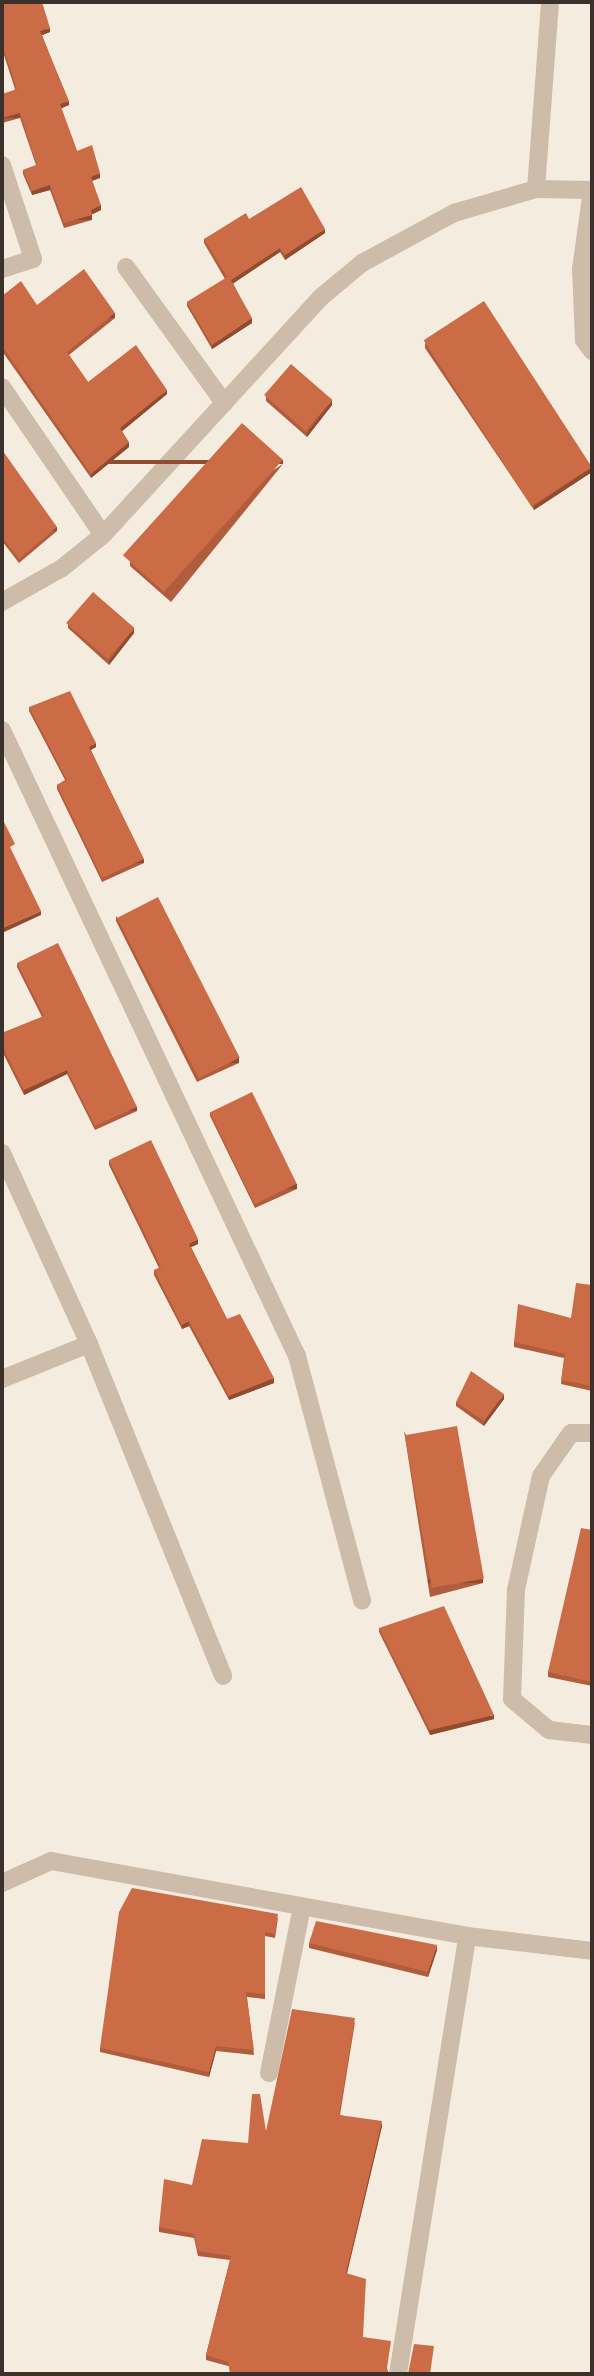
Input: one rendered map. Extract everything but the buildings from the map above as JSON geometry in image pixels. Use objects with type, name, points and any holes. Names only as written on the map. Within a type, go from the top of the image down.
[{"type":"street","points":[[536,189],[550,2]]},
{"type":"street","points":[[2,165],[33,259],[2,269]]},
{"type":"street","points":[[2,601],[62,568],[103,535],[320,298],[362,263],[454,213],[536,189],[592,190],[581,269],[584,340],[592,351]]},
{"type":"street","points":[[126,267],[224,403]]},
{"type":"street","points":[[2,387],[103,535]]},
{"type":"street","points":[[2,730],[297,1356],[362,1600]]},
{"type":"street","points":[[2,1153],[89,1345],[223,1676]]},
{"type":"street","points":[[2,1379],[89,1345]]},
{"type":"street","points":[[592,1433],[571,1433],[541,1476],[516,1590],[512,1699],[549,1730],[592,1735]]},
{"type":"street","points":[[2,1883],[51,1861],[467,1936],[592,1951]]},
{"type":"street","points":[[269,2073],[302,1907]]},
{"type":"street","points":[[398,2374],[467,1936]]}]
